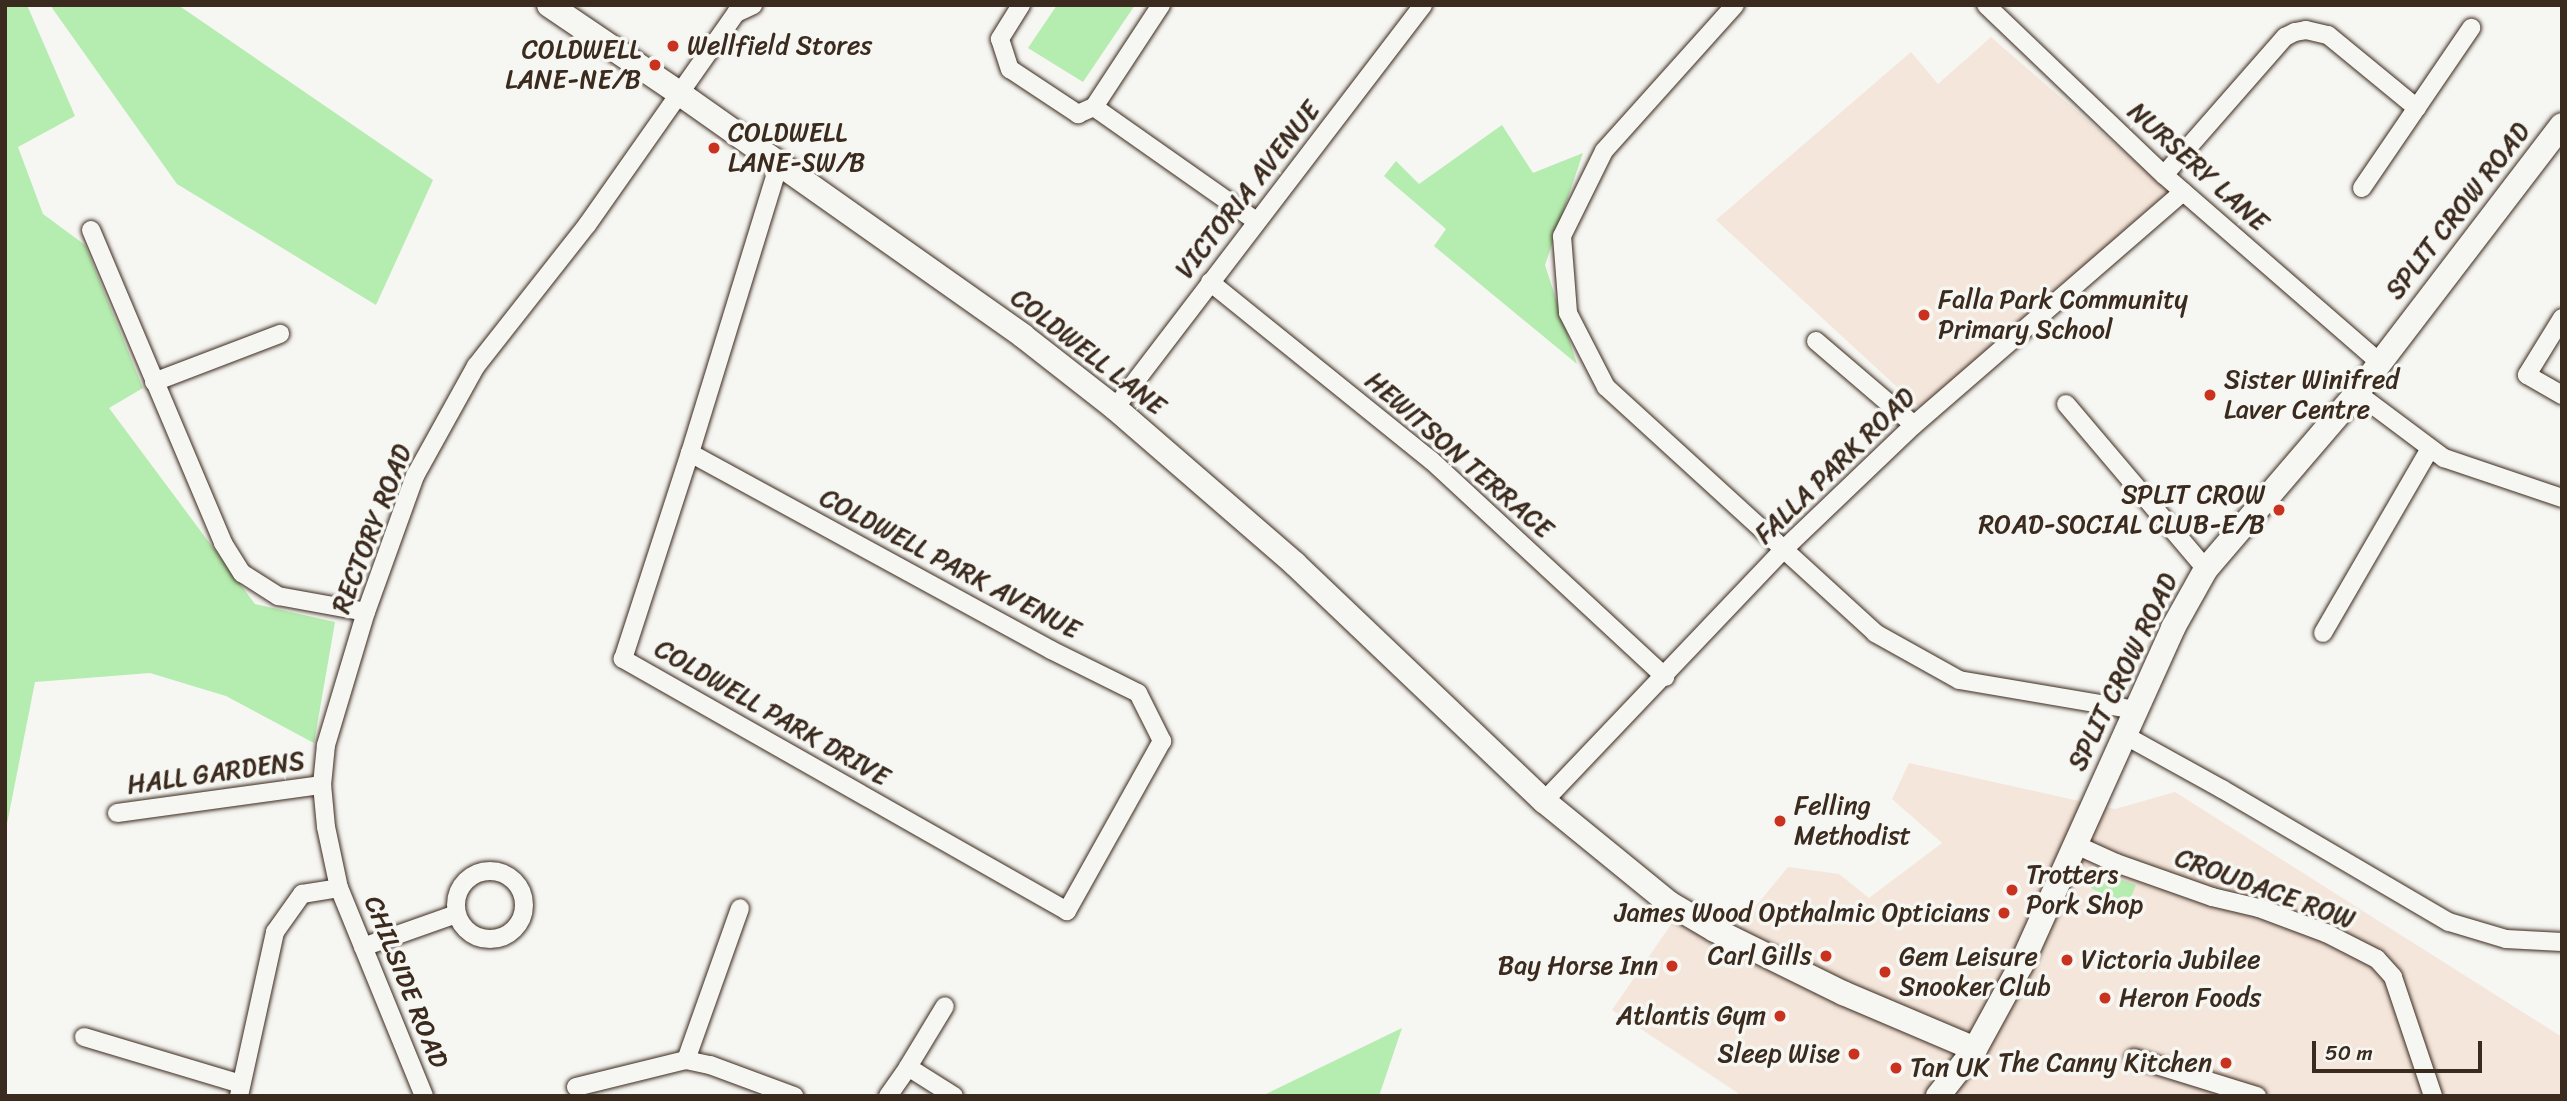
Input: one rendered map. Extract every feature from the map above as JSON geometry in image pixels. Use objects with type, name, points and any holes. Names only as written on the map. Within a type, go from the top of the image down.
[{"type":"street","name":"COLDWELL LANE","points":[[549,5],[679,93],[1023,336],[1115,408],[1295,564],[1544,801],[1669,903],[1715,930],[1843,993],[1975,1049]]},
{"type":"street","name":"RECTORY ROAD","points":[[339,888],[326,827],[322,785],[326,745],[366,612],[415,476],[477,366],[587,225],[736,13],[753,5]]},
{"type":"street","points":[[1021,5],[1000,39],[1010,69],[1078,114],[1094,107],[1161,5]]},
{"type":"street","name":"VICTORIA AVENUE","points":[[1115,408],[1423,5]]},
{"type":"street","points":[[1735,5],[1604,151],[1562,236],[1568,313],[1606,387],[1782,551],[1875,633],[1959,680],[2136,710]]},
{"type":"street","name":"NURSERY LANE","points":[[1986,5],[2164,175],[2379,362]]},
{"type":"street","points":[[2362,188],[2472,28]]},
{"type":"street","points":[[2164,175],[2285,37],[2295,32],[2306,30],[2328,35],[2417,108]]},
{"type":"street","points":[[1094,107],[1256,222]]},
{"type":"street","name":"SPLIT CROW ROAD","points":[[1938,1096],[1975,1049],[2021,965],[2173,628],[2206,569],[2357,393],[2562,125]]},
{"type":"street","name":"COLDWELL PARK DRIVE","points":[[779,164],[623,659],[1068,911],[1162,741]]},
{"type":"street","name":"FALLA PARK ROAD","points":[[1544,801],[1665,677],[1782,551],[1914,425],[2183,192]]},
{"type":"street","points":[[91,230],[223,543],[242,573],[278,596],[366,612]]},
{"type":"street","name":"HEWITSON TERRACE","points":[[1210,282],[1432,461],[1665,677]]},
{"type":"street","points":[[2562,318],[2527,375],[2562,395]]},
{"type":"street","points":[[154,382],[280,334]]},
{"type":"street","points":[[1816,341],[1914,425]]},
{"type":"street","points":[[2357,393],[2429,450],[2444,458],[2562,498]]},
{"type":"street","points":[[2066,404],[2206,569]]},
{"type":"street","points":[[2323,633],[2429,450]]},
{"type":"street","name":"COLDWELL PARK AVENUE","points":[[690,453],[1039,643],[1138,693],[1162,741]]},
{"type":"street","points":[[2126,736],[2449,922],[2506,939],[2562,942]]},
{"type":"street","name":"HALL GARDENS","points":[[117,813],[322,785]]},
{"type":"street","name":"CROUDACE ROW","points":[[2074,844],[2140,872],[2212,897],[2259,908],[2326,933],[2377,960],[2393,977],[2433,1096]]},
{"type":"street","points":[[84,1037],[240,1090],[275,932],[302,894],[339,888]]},
{"type":"street","name":"CHILSIDE ROAD","points":[[339,888],[424,1096]]},
{"type":"street","points":[[686,1060],[740,908]]},
{"type":"street","points":[[363,947],[456,914]]},
{"type":"street","points":[[888,1096],[945,1006]]},
{"type":"street","points":[[2134,1058],[2257,1096]]},
{"type":"street","points":[[576,1087],[686,1060],[722,1069],[794,1096]]},
{"type":"street","points":[[908,1067],[954,1096]]},
{"type":"shaded area","name":"Falla Park Community Primary School","points":[[1991,37],[2169,191],[1922,410],[1716,220],[1911,52],[1938,84]]},
{"type":"shaded area","points":[[1909,763],[2115,809],[2175,792],[2562,1037],[2562,1096],[1736,1096],[1738,1093],[1612,1010],[1672,923],[1742,923],[1788,867],[1839,874],[1869,898],[1942,843],[1892,799]]},
{"type":"green space","points":[[5,5],[27,5],[75,116],[18,147],[43,214],[85,245],[143,388],[109,408],[255,604],[335,622],[314,743],[226,696],[150,673],[35,682],[5,834]]},
{"type":"green space","points":[[50,5],[178,5],[433,180],[376,305],[177,184]]},
{"type":"green space","points":[[1057,5],[1135,5],[1083,82],[1028,48]]},
{"type":"green space","points":[[1502,125],[1533,173],[1583,153],[1545,265],[1577,364],[1434,246],[1446,229],[1384,176],[1396,161],[1419,184]]},
{"type":"green space","points":[[2094,874],[2108,875],[2136,885],[2126,909],[2086,885],[2086,877]]},
{"type":"green space","points":[[1402,1028],[1379,1096],[1262,1096]]},
{"type":"place","name":"Wellfield Stores","points":[[673,46]]},
{"type":"place","name":"COLDWELL LANE-NE/B","points":[[655,65]]},
{"type":"place","name":"COLDWELL LANE-SW/B","points":[[714,148]]},
{"type":"place","name":"Falla Park Community Primary School","points":[[1924,315]]},
{"type":"place","name":"Sister Winifred Laver Centre","points":[[2210,395]]},
{"type":"place","name":"SPLIT CROW ROAD-SOCIAL CLUB-E/B","points":[[2279,510]]},
{"type":"place","name":"Felling Methodist","points":[[1780,821]]},
{"type":"place","name":"Trotters Pork Shop","points":[[2012,890]]},
{"type":"place","name":"James Wood Opthalmic Opticians","points":[[2004,913]]},
{"type":"place","name":"Carl Gills","points":[[1826,956]]},
{"type":"place","name":"Victoria Jubilee","points":[[2067,960]]},
{"type":"place","name":"Bay Horse Inn","points":[[1672,966]]},
{"type":"place","name":"Gem Leisure Snooker Club","points":[[1885,972]]},
{"type":"place","name":"Heron Foods","points":[[2105,998]]},
{"type":"place","name":"Atlantis Gym","points":[[1780,1016]]},
{"type":"place","name":"Sleep Wise","points":[[1854,1054]]},
{"type":"place","name":"The Canny Kitchen","points":[[2226,1063]]},
{"type":"place","name":"Tan UK","points":[[1896,1068]]}]
